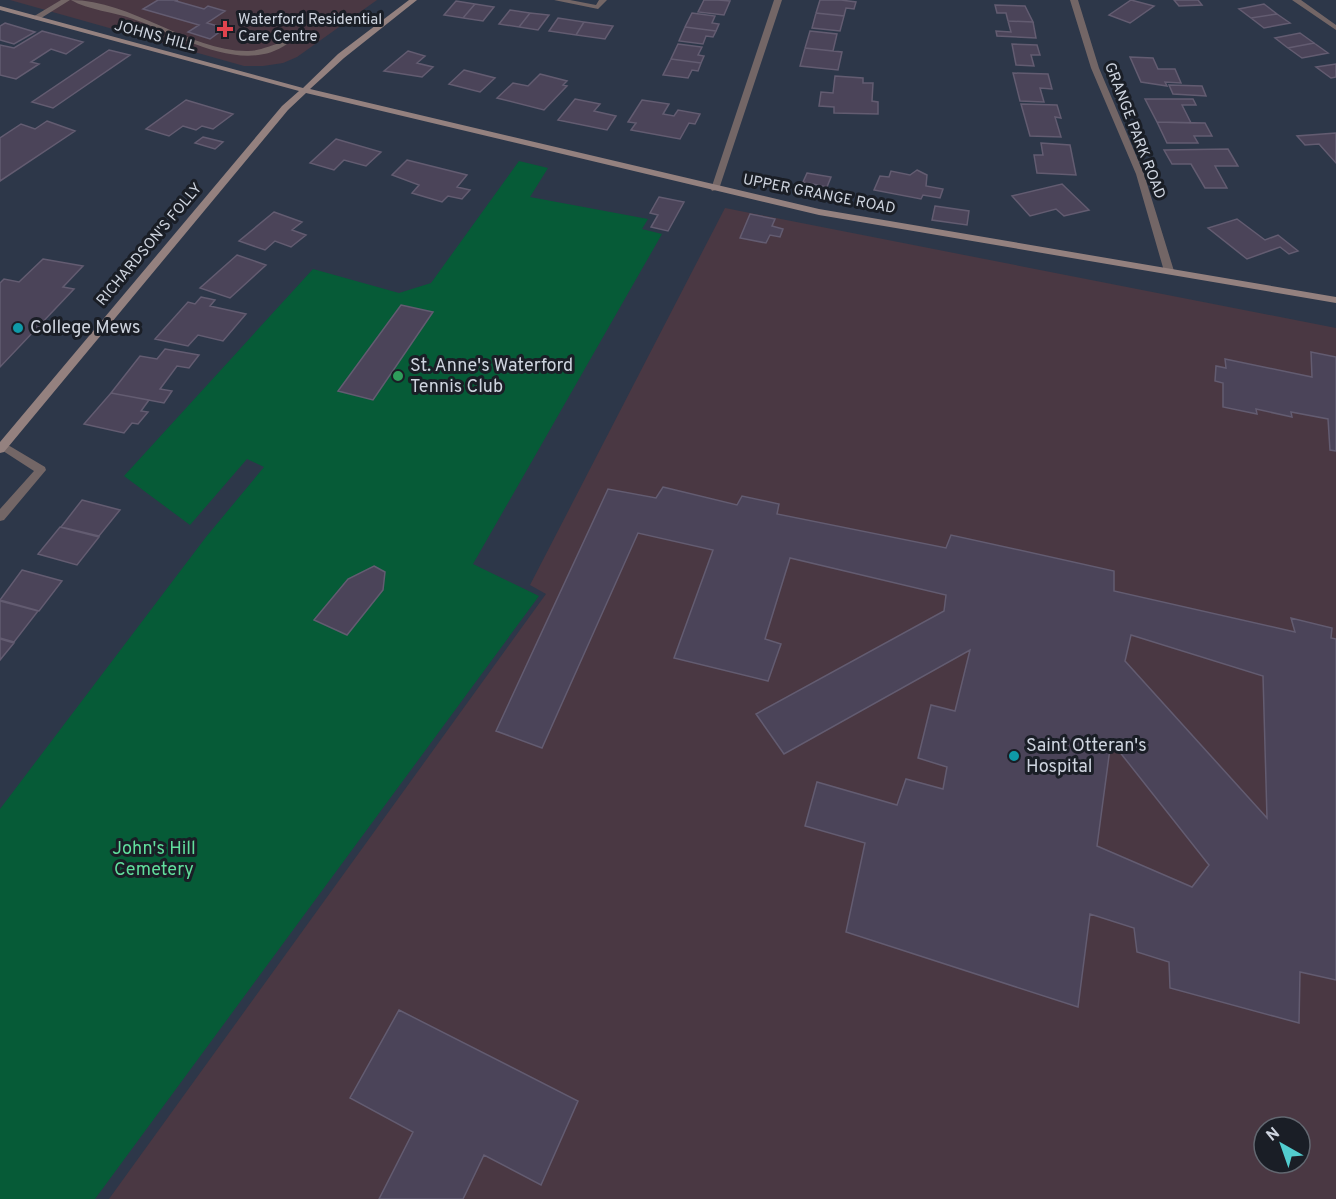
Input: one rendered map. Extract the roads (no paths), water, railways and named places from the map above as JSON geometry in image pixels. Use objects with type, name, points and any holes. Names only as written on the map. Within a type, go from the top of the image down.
[{"type":"street","points":[[35,18],[66,0]]},
{"type":"street","points":[[75,0],[136,17],[187,40],[238,52],[267,52],[284,44]]},
{"type":"street","name":"RICHARDSON'S FOLLY","points":[[1,447],[224,178],[303,90],[349,50],[413,0]]},
{"type":"street","points":[[558,0],[598,7],[603,0]]},
{"type":"street","points":[[716,189],[778,0]]},
{"type":"street","name":"GRANGE PARK ROAD","points":[[1074,0],[1095,68],[1140,174],[1169,271]]},
{"type":"street","points":[[1296,0],[1336,28]]},
{"type":"street","name":"JOHNS HILL","points":[[0,8],[303,90]]},
{"type":"street","name":"UPPER GRANGE ROAD","points":[[303,90],[716,189],[854,219],[1336,300]]},
{"type":"street","points":[[0,517],[41,470],[1,447]]},
{"type":"place","name":"Waterford Residential Care Centre","points":[[225,29]]},
{"type":"place","name":"College Mews","points":[[18,328]]},
{"type":"place","name":"St. Anne's Waterford Tennis Club","points":[[398,376]]},
{"type":"place","name":"Saint Otteran's Hospital","points":[[1014,756]]},
{"type":"park label","name":"John's Hill Cemetery","points":[[154,859]]}]
